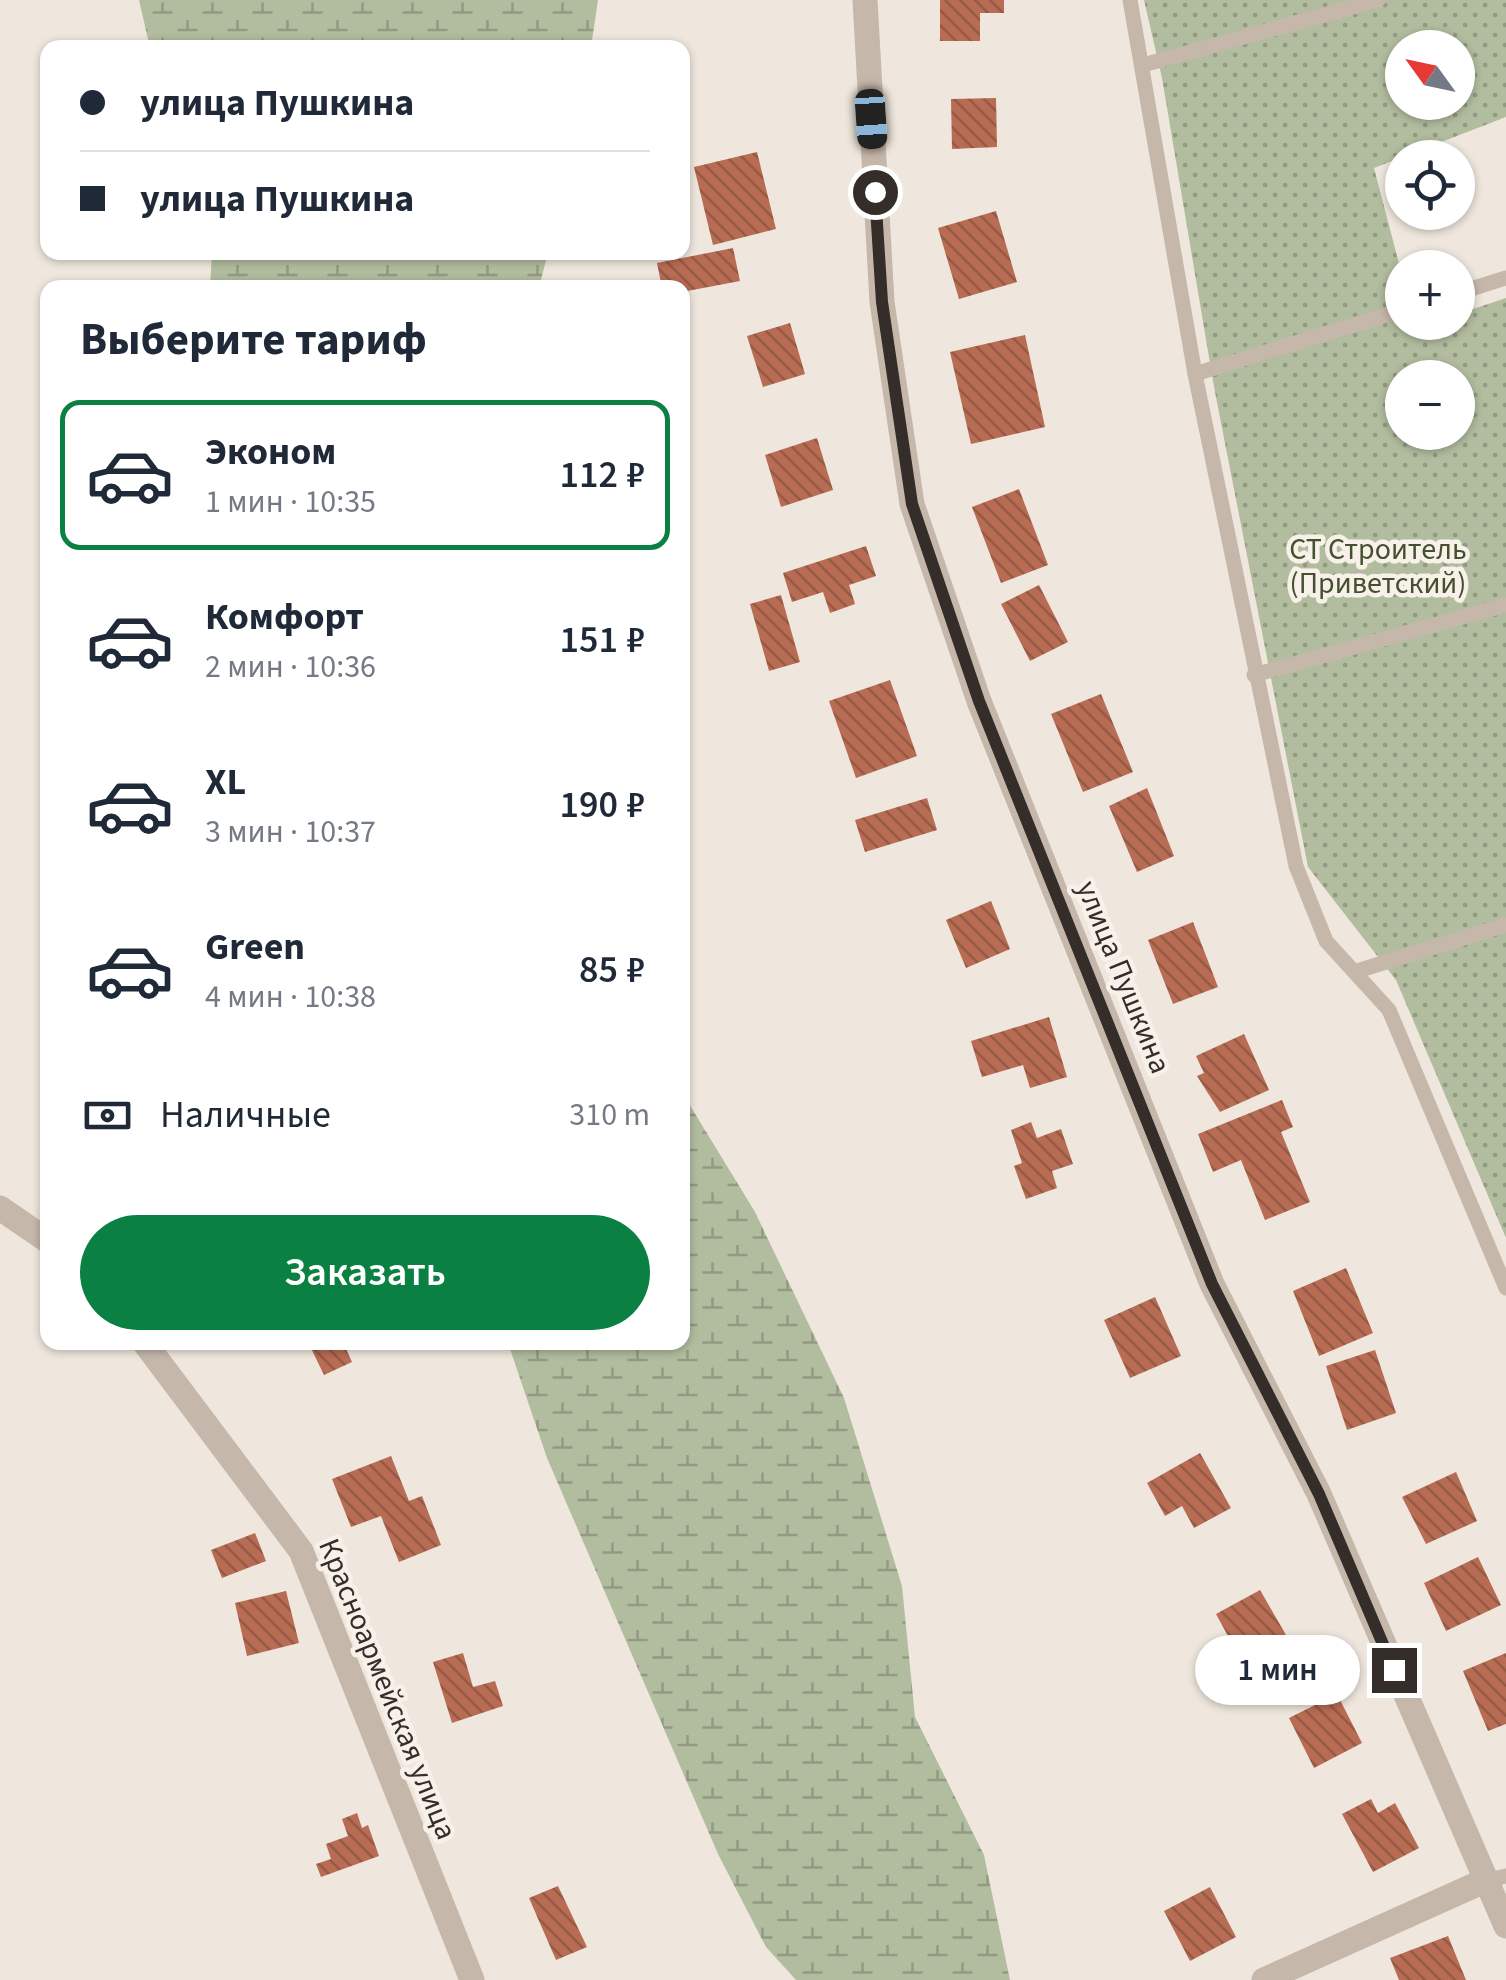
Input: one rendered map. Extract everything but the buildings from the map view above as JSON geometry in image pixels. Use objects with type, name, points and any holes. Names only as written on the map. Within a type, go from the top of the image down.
[{"type":"street","name":"улица Пушкина","points":[[865,0],[882,302],[912,504],[979,701],[1212,1284],[1319,1494],[1495,1878],[1506,1926]]},
{"type":"street","points":[[0,1208],[40,1236]]},
{"type":"street","name":"Красноармейская улица","points":[[150,1350],[301,1551],[472,1980]]},
{"type":"street","points":[[1264,1980],[1495,1878]]},
{"type":"lane","points":[[1130,0],[1195,374],[1296,866],[1326,941],[1389,1010],[1500,1257],[1506,1288]]},
{"type":"lane","points":[[1143,65],[1378,0]]},
{"type":"lane","points":[[1475,287],[1506,278]]},
{"type":"lane","points":[[1195,374],[1385,315]]},
{"type":"lane","points":[[1254,674],[1391,640],[1506,605]]},
{"type":"lane","points":[[1357,971],[1506,925]]},
{"type":"green space","points":[[139,0],[598,0],[592,40],[148,40]]},
{"type":"green space","name":"СТ Строитель (Приветский)","points":[[1144,0],[1506,0],[1506,117],[1446,140],[1385,140],[1385,164],[1374,168],[1385,210],[1385,230],[1390,230],[1395,250],[1385,250],[1385,340],[1475,340],[1475,308],[1506,298],[1506,1238],[1396,980],[1308,867],[1214,387],[1162,78]]},
{"type":"green space","points":[[212,260],[546,260],[541,280],[210,280]]},
{"type":"green space","points":[[690,1105],[755,1212],[844,1398],[902,1586],[915,1717],[984,1855],[1010,1980],[796,1980],[766,1947],[718,1854],[547,1458],[510,1350],[690,1350]]},
{"type":"route","points":[[875,192],[882,302],[912,504],[979,701],[1212,1284],[1319,1494],[1394,1670]]}]
